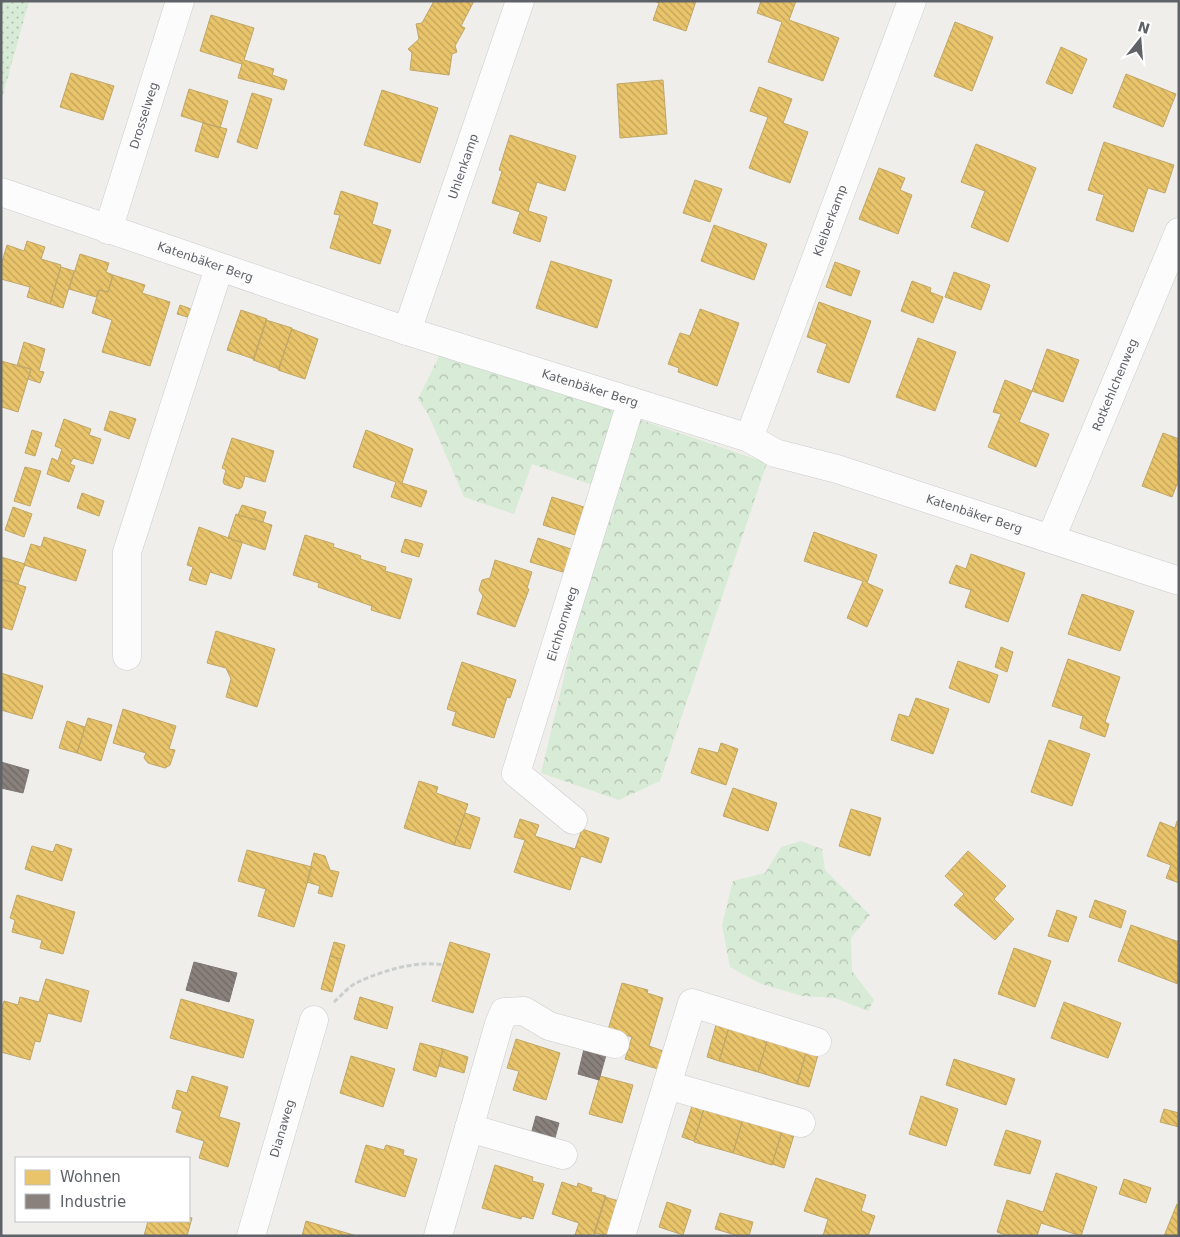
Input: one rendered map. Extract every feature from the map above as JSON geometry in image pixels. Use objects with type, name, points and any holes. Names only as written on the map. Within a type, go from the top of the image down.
[{"type":"street","name":"Drosselweg","points":[[108,230],[180,1]]},
{"type":"street","name":"Uhlenkamp","points":[[407,331],[520,1]]},
{"type":"street","name":"Kleiberkamp","points":[[749,438],[912,1]]},
{"type":"street","name":"Katenbäker Berg","points":[[1,192],[218,268],[407,331],[631,403],[749,438],[775,453],[837,469],[1179,581]]},
{"type":"street","name":"Rotkehlchenweg","points":[[1051,538],[1179,232]]},
{"type":"street","points":[[127,656],[127,552],[218,268]]},
{"type":"street","name":"Eichhornweg","points":[[573,820],[516,773],[631,403]]},
{"type":"street","points":[[620,1236],[692,1003],[817,1042]]},
{"type":"street","points":[[438,1236],[498,1024],[504,1012],[524,1011],[549,1026],[615,1044]]},
{"type":"street","name":"Dianaweg","points":[[251,1236],[314,1020]]},
{"type":"street","points":[[667,1085],[801,1123]]},
{"type":"street","points":[[469,1128],[563,1155]]},
{"type":"path","points":[[314,1020],[357,982],[400,968],[432,963],[443,965]]},
{"type":"green space","points":[[1,1],[29,1],[1,102]]},
{"type":"green space","points":[[441,352],[767,463],[660,781],[619,800],[541,773],[609,491],[532,464],[514,514],[464,497],[429,416],[418,399]]},
{"type":"green space","points":[[801,841],[822,849],[825,870],[870,915],[851,938],[852,971],[874,1000],[868,1011],[835,998],[802,996],[759,983],[730,967],[722,925],[733,881],[765,873],[781,847]]},
{"type":"building: Wohnen","points":[[434,1],[474,1],[461,26],[465,28],[455,46],[457,52],[452,54],[449,75],[410,70],[412,53],[408,49],[419,39],[416,24],[422,23]]},
{"type":"building: Wohnen","points":[[654,1],[696,1],[686,31],[653,20],[659,3]]},
{"type":"building: Wohnen","points":[[761,1],[796,1],[789,20],[839,38],[823,81],[768,62],[782,22],[757,13]]},
{"type":"building: Wohnen","points":[[211,15],[254,28],[244,60],[274,69],[272,75],[287,80],[284,90],[238,78],[242,64],[200,51]]},
{"type":"building: Wohnen","points":[[955,22],[993,37],[972,91],[934,76]]},
{"type":"building: Wohnen","points":[[1061,47],[1087,59],[1072,94],[1046,83]]},
{"type":"building: Wohnen","points":[[71,73],[114,86],[103,120],[60,107]]},
{"type":"building: Wohnen","points":[[1126,74],[1176,94],[1163,127],[1113,107]]},
{"type":"building: Wohnen","points":[[663,80],[667,134],[620,138],[617,84]]},
{"type":"building: Wohnen","points":[[759,87],[792,99],[783,123],[808,132],[790,183],[749,168],[768,117],[750,111]]},
{"type":"building: Wohnen","points":[[189,89],[228,101],[220,128],[181,116]]},
{"type":"building: Wohnen","points":[[382,90],[438,108],[420,163],[364,145]]},
{"type":"building: Wohnen","points":[[252,93],[272,99],[257,149],[237,142]]},
{"type":"building: Wohnen","points":[[203,123],[227,129],[218,158],[195,151]]},
{"type":"building: Wohnen","points":[[510,135],[576,156],[565,191],[537,182],[528,211],[547,217],[540,242],[513,233],[520,212],[492,203],[502,171],[499,170]]},
{"type":"building: Wohnen","points":[[1104,142],[1174,165],[1165,193],[1148,188],[1133,232],[1096,220],[1104,195],[1088,190]]},
{"type":"building: Wohnen","points":[[976,144],[1036,168],[1008,242],[971,227],[985,191],[961,182]]},
{"type":"building: Wohnen","points":[[879,168],[905,178],[900,190],[912,195],[898,234],[859,219]]},
{"type":"building: Wohnen","points":[[695,180],[722,189],[710,222],[683,213]]},
{"type":"building: Wohnen","points":[[341,191],[378,203],[372,224],[391,230],[380,264],[330,248],[340,215],[334,214]]},
{"type":"building: Wohnen","points":[[714,225],[767,244],[754,280],[701,261]]},
{"type":"building: Wohnen","points":[[27,241],[45,247],[41,259],[61,265],[50,304],[27,297],[30,287],[1,279],[1,265],[7,245],[24,251]]},
{"type":"building: Wohnen","points":[[80,254],[109,263],[106,272],[113,275],[108,292],[99,290],[96,297],[69,289]]},
{"type":"building: Wohnen","points":[[551,261],[612,280],[597,328],[536,308]]},
{"type":"building: Wohnen","points":[[835,262],[860,271],[851,296],[826,287]]},
{"type":"building: Wohnen","points":[[61,267],[74,271],[63,308],[50,304]]},
{"type":"building: Wohnen","points":[[954,272],[990,285],[981,310],[945,297]]},
{"type":"building: Wohnen","points":[[113,275],[145,285],[142,293],[170,302],[150,366],[102,352],[112,320],[92,313],[99,290],[108,292]]},
{"type":"building: Wohnen","points":[[912,281],[931,288],[930,292],[943,297],[933,323],[901,311]]},
{"type":"building: Wohnen","points":[[819,302],[871,321],[849,383],[817,372],[827,344],[807,337]]},
{"type":"building: Wohnen","points":[[180,305],[194,310],[191,318],[177,314]]},
{"type":"building: Wohnen","points":[[700,309],[739,323],[717,386],[678,372],[679,368],[668,364],[680,333],[690,336]]},
{"type":"building: Wohnen","points":[[241,310],[267,319],[254,359],[227,350]]},
{"type":"building: Wohnen","points":[[266,320],[292,328],[279,369],[253,360]]},
{"type":"building: Wohnen","points":[[292,329],[318,339],[305,379],[278,370]]},
{"type":"building: Wohnen","points":[[918,338],[956,352],[935,411],[896,397]]},
{"type":"building: Wohnen","points":[[24,342],[45,349],[39,371],[44,372],[40,383],[28,379],[31,369],[17,366]]},
{"type":"building: Wohnen","points":[[1047,349],[1079,360],[1063,402],[1032,391]]},
{"type":"building: Wohnen","points":[[1,361],[31,369],[18,412],[2,407],[1,409]]},
{"type":"building: Wohnen","points":[[1005,380],[1032,391],[1019,422],[1049,434],[1036,467],[988,447],[1001,414],[993,412]]},
{"type":"building: Wohnen","points":[[110,411],[136,419],[129,439],[104,430]]},
{"type":"building: Wohnen","points":[[64,419],[91,429],[89,435],[101,439],[93,464],[73,458],[70,464],[75,466],[69,482],[47,474],[52,458],[58,461],[62,449],[55,446]]},
{"type":"building: Wohnen","points":[[32,430],[42,433],[35,456],[25,453]]},
{"type":"building: Wohnen","points":[[366,430],[413,449],[402,483],[427,491],[421,507],[391,497],[396,482],[353,467]]},
{"type":"building: Wohnen","points":[[1163,433],[1179,439],[1179,485],[1177,484],[1172,497],[1142,486]]},
{"type":"building: Wohnen","points":[[232,438],[274,451],[265,482],[245,476],[242,487],[239,489],[224,484],[226,470],[222,468]]},
{"type":"building: Wohnen","points":[[25,467],[41,471],[30,506],[14,501]]},
{"type":"building: Wohnen","points":[[82,493],[104,501],[99,516],[77,508]]},
{"type":"building: Wohnen","points":[[552,497],[584,507],[575,535],[543,525]]},
{"type":"building: Wohnen","points":[[242,505],[266,512],[263,522],[238,515]]},
{"type":"building: Wohnen","points":[[13,507],[32,514],[24,537],[5,530]]},
{"type":"building: Wohnen","points":[[236,514],[272,525],[265,550],[228,538]]},
{"type":"building: Wohnen","points":[[199,527],[242,543],[231,579],[210,572],[206,585],[189,580],[193,567],[187,565]]},
{"type":"building: Wohnen","points":[[814,532],[877,555],[867,583],[883,590],[867,627],[847,618],[863,581],[804,561]]},
{"type":"building: Wohnen","points":[[305,535],[334,544],[333,547],[361,556],[360,559],[386,567],[385,571],[412,579],[400,619],[371,610],[372,606],[318,587],[319,583],[293,575]]},
{"type":"building: Wohnen","points":[[44,537],[86,550],[76,581],[24,565],[31,544],[41,547]]},
{"type":"building: Wohnen","points":[[538,538],[574,550],[566,573],[530,562]]},
{"type":"building: Wohnen","points":[[405,539],[423,544],[419,557],[401,552]]},
{"type":"building: Wohnen","points":[[971,554],[1025,573],[1008,622],[965,607],[971,590],[949,583],[956,565],[966,569]]},
{"type":"building: Wohnen","points":[[1,557],[25,564],[18,584],[1,579]]},
{"type":"building: Wohnen","points":[[495,560],[532,572],[527,588],[529,589],[515,627],[477,614],[483,596],[479,590],[482,580],[490,578]]},
{"type":"building: Wohnen","points":[[1,579],[26,587],[12,630],[1,627]]},
{"type":"building: Wohnen","points":[[1082,594],[1134,611],[1120,651],[1068,634]]},
{"type":"building: Wohnen","points":[[216,631],[275,649],[257,707],[226,697],[231,679],[226,668],[207,663]]},
{"type":"building: Wohnen","points":[[1001,647],[1013,652],[1007,672],[995,667]]},
{"type":"building: Wohnen","points":[[1068,659],[1120,677],[1105,722],[1109,724],[1105,737],[1080,728],[1083,716],[1052,706]]},
{"type":"building: Wohnen","points":[[958,661],[998,675],[989,703],[949,688]]},
{"type":"building: Wohnen","points":[[462,662],[516,680],[510,698],[507,697],[494,738],[452,725],[456,712],[447,709]]},
{"type":"building: Wohnen","points":[[1,673],[43,686],[32,719],[1,710]]},
{"type":"building: Wohnen","points":[[916,698],[949,709],[933,754],[891,740],[899,714],[909,717]]},
{"type":"building: Wohnen","points":[[123,709],[176,726],[169,749],[175,750],[170,765],[165,768],[148,763],[144,758],[146,753],[113,743]]},
{"type":"building: Wohnen","points":[[88,718],[112,725],[101,761],[77,753]]},
{"type":"building: Wohnen","points":[[67,721],[85,727],[77,753],[59,748]]},
{"type":"building: Wohnen","points":[[1049,740],[1090,754],[1072,806],[1031,792]]},
{"type":"building: Wohnen","points":[[721,743],[738,749],[726,785],[691,773],[699,748],[718,753]]},
{"type":"building: Wohnen","points":[[419,781],[438,787],[436,793],[468,804],[454,845],[404,828]]},
{"type":"building: Wohnen","points":[[733,788],[777,803],[768,831],[723,816]]},
{"type":"building: Wohnen","points":[[851,809],[881,818],[870,856],[839,846]]},
{"type":"building: Wohnen","points":[[465,813],[480,818],[470,849],[454,845]]},
{"type":"building: Wohnen","points":[[520,819],[539,825],[535,836],[575,849],[582,829],[609,838],[601,863],[581,856],[570,890],[514,872],[525,840],[514,837]]},
{"type":"building: Wohnen","points":[[1177,821],[1179,821],[1179,883],[1166,878],[1171,865],[1147,856],[1160,822],[1175,828]]},
{"type":"building: Wohnen","points":[[56,844],[72,849],[62,881],[25,869],[32,846],[53,852]]},
{"type":"building: Wohnen","points":[[247,850],[312,867],[294,927],[258,916],[266,889],[238,881]]},
{"type":"building: Wohnen","points":[[968,851],[1006,886],[994,899],[1014,919],[995,940],[954,905],[964,894],[945,876]]},
{"type":"building: Wohnen","points":[[314,853],[325,856],[330,870],[339,872],[332,897],[318,893],[320,886],[307,882]]},
{"type":"building: Wohnen","points":[[17,895],[75,912],[63,954],[40,948],[42,940],[12,932],[15,920],[10,918]]},
{"type":"building: Wohnen","points":[[1095,900],[1126,911],[1121,928],[1089,917]]},
{"type":"building: Wohnen","points":[[1057,910],[1077,917],[1068,942],[1048,936]]},
{"type":"building: Wohnen","points":[[1131,925],[1179,942],[1178,984],[1118,961]]},
{"type":"building: Wohnen","points":[[334,942],[345,945],[341,959],[330,956]]},
{"type":"building: Wohnen","points":[[450,942],[490,954],[473,1013],[432,1001]]},
{"type":"building: Wohnen","points":[[1014,948],[1051,961],[1035,1007],[998,994]]},
{"type":"building: Wohnen","points":[[330,956],[341,959],[332,992],[321,989]]},
{"type":"building: Wohnen","points":[[46,979],[89,991],[81,1022],[48,1013],[40,1042],[35,1041],[30,1060],[1,1052],[1,1011],[4,1001],[18,1005],[20,997],[39,1002]]},
{"type":"building: Wohnen","points":[[622,983],[648,990],[647,993],[663,998],[649,1046],[666,1052],[661,1070],[625,1059],[632,1037],[608,1030]]},
{"type":"building: Wohnen","points":[[360,997],[393,1007],[387,1029],[354,1019]]},
{"type":"building: Wohnen","points":[[181,999],[254,1020],[243,1058],[170,1038]]},
{"type":"building: Wohnen","points":[[1064,1002],[1121,1023],[1108,1058],[1051,1038]]},
{"type":"building: Wohnen","points":[[716,1025],[729,1028],[719,1061],[707,1057]]},
{"type":"building: Wohnen","points":[[729,1027],[768,1038],[758,1072],[719,1061]]},
{"type":"building: Wohnen","points":[[768,1038],[807,1050],[797,1084],[758,1072]]},
{"type":"building: Wohnen","points":[[516,1039],[560,1053],[546,1100],[513,1090],[519,1071],[507,1068]]},
{"type":"building: Wohnen","points":[[420,1043],[443,1049],[436,1077],[413,1070]]},
{"type":"building: Wohnen","points":[[443,1049],[468,1057],[464,1073],[439,1066]]},
{"type":"building: Wohnen","points":[[806,1052],[818,1055],[809,1087],[797,1084]]},
{"type":"building: Wohnen","points":[[351,1056],[395,1069],[383,1107],[340,1093]]},
{"type":"building: Wohnen","points":[[954,1059],[1015,1079],[1006,1105],[946,1085]]},
{"type":"building: Wohnen","points":[[192,1076],[228,1087],[219,1117],[240,1123],[228,1167],[199,1158],[204,1141],[176,1132],[182,1111],[172,1108],[177,1090],[187,1093]]},
{"type":"building: Wohnen","points":[[600,1076],[633,1085],[622,1123],[589,1114]]},
{"type":"building: Wohnen","points":[[921,1096],[958,1109],[946,1146],[909,1134]]},
{"type":"building: Wohnen","points":[[692,1106],[704,1109],[694,1141],[682,1137]]},
{"type":"building: Wohnen","points":[[704,1108],[743,1119],[733,1153],[694,1142]]},
{"type":"building: Wohnen","points":[[1164,1109],[1179,1113],[1179,1127],[1160,1122]]},
{"type":"building: Wohnen","points":[[743,1119],[782,1131],[772,1165],[733,1153]]},
{"type":"building: Wohnen","points":[[1006,1130],[1041,1141],[1030,1174],[994,1165]]},
{"type":"building: Wohnen","points":[[782,1132],[794,1135],[784,1168],[772,1164]]},
{"type":"building: Wohnen","points":[[366,1145],[384,1150],[386,1145],[404,1150],[403,1155],[417,1159],[405,1197],[355,1182]]},
{"type":"building: Wohnen","points":[[495,1165],[533,1177],[532,1181],[544,1184],[533,1219],[522,1216],[521,1219],[482,1208]]},
{"type":"building: Wohnen","points":[[1056,1173],[1097,1187],[1081,1236],[1041,1223],[1037,1236],[1008,1236],[997,1232],[1007,1200],[1043,1212]]},
{"type":"building: Wohnen","points":[[816,1178],[866,1195],[861,1211],[875,1216],[868,1236],[823,1236],[828,1219],[804,1211]]},
{"type":"building: Wohnen","points":[[1124,1179],[1151,1188],[1146,1203],[1119,1194]]},
{"type":"building: Wohnen","points":[[562,1182],[577,1187],[578,1183],[592,1188],[591,1192],[606,1196],[594,1236],[575,1235],[579,1223],[552,1214]]},
{"type":"building: Wohnen","points":[[605,1197],[619,1201],[609,1236],[594,1233]]},
{"type":"building: Wohnen","points":[[667,1202],[691,1210],[683,1235],[659,1227]]},
{"type":"building: Wohnen","points":[[1177,1204],[1179,1236],[1164,1236]]},
{"type":"building: Wohnen","points":[[720,1213],[753,1222],[749,1236],[739,1236],[715,1229]]},
{"type":"building: Wohnen","points":[[190,1217],[192,1218],[187,1236],[144,1236],[148,1222],[190,1222]]},
{"type":"building: Wohnen","points":[[306,1221],[357,1236],[302,1236]]},
{"type":"building: Industrie","points":[[1,762],[29,770],[23,793],[1,788]]},
{"type":"building: Industrie","points":[[194,962],[237,973],[229,1002],[186,990]]},
{"type":"building: Industrie","points":[[584,1049],[606,1055],[599,1080],[578,1074]]},
{"type":"building: Industrie","points":[[536,1116],[559,1123],[553,1145],[530,1138]]}]
